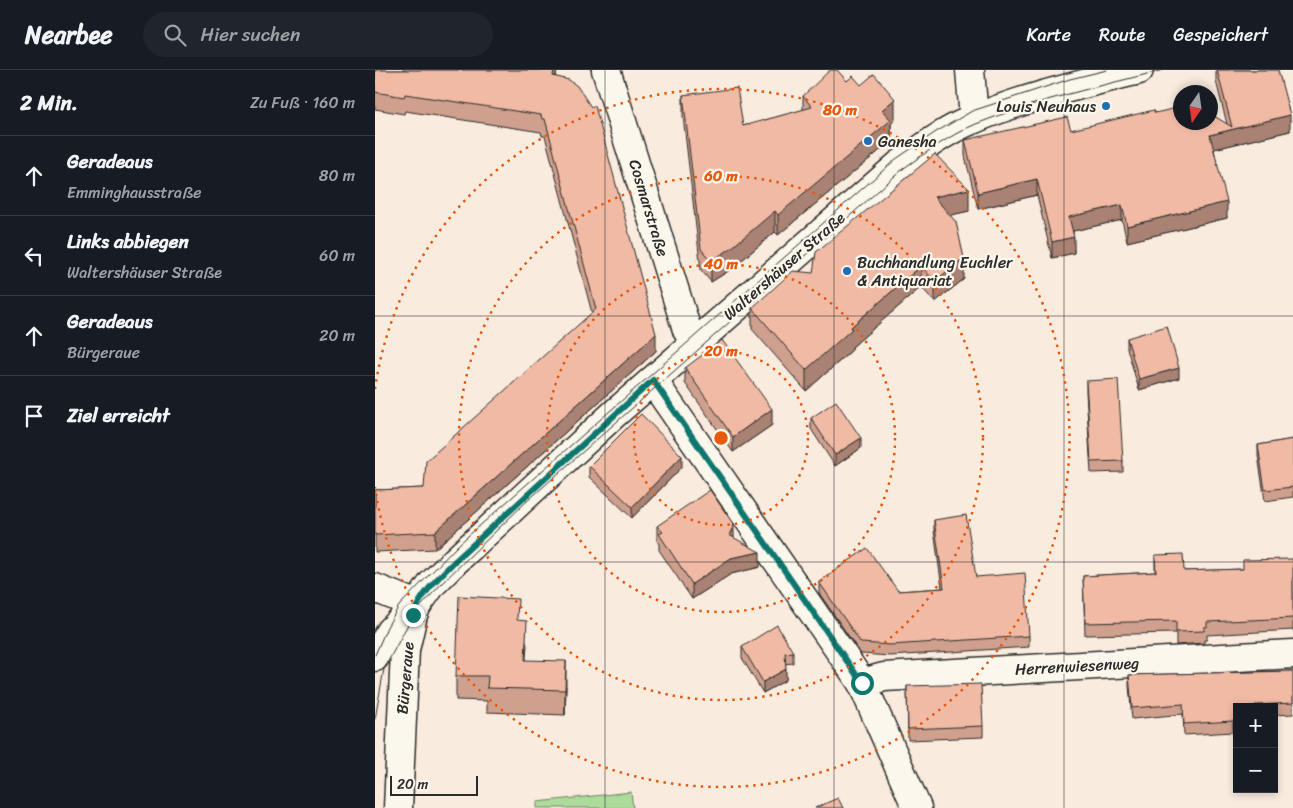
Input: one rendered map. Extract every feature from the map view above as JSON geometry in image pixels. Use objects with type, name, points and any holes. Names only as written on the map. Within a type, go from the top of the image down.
[{"type":"street","name":"Cosmarstraße","points":[[605,70],[687,330],[696,344]]},
{"type":"street","points":[[970,70],[974,119]]},
{"type":"street","name":"Waltershäuser Straße","points":[[454,562],[653,380],[899,165],[938,137],[974,119],[1071,88],[1139,70]]},
{"type":"street","points":[[653,380],[862,683],[917,808]]},
{"type":"street","name":"Bürgeraue","points":[[398,808],[405,650],[417,605],[432,584],[454,562]]},
{"type":"street","points":[[375,588],[417,605],[391,631],[375,657]]},
{"type":"street","name":"Herrenwiesenweg","points":[[862,683],[884,677],[1293,654]]},
{"type":"green space","points":[[631,792],[633,808],[537,808],[537,802]]},
{"type":"building","points":[[375,70],[554,70],[553,76],[569,80],[577,86],[591,107],[595,106],[656,334],[435,532],[375,535],[375,490],[424,488],[426,461],[596,309],[545,119],[542,119],[541,115],[405,94],[404,97],[375,92]]},
{"type":"building","points":[[830,70],[837,70],[847,81],[853,76],[861,85],[874,74],[895,99],[882,110],[891,120],[778,215],[775,211],[730,249],[711,261],[701,249],[683,95],[737,88],[743,126],[812,107],[803,96]]},
{"type":"building","points":[[1217,70],[1278,70],[1290,115],[1210,135],[1227,202],[1127,226],[1122,205],[1069,217],[1074,237],[1052,242],[1037,179],[978,193],[965,140],[1067,117],[1071,130],[1154,110],[1155,113],[1173,109],[1173,130],[1218,130],[1218,118],[1232,127]]},
{"type":"building","points":[[935,154],[969,189],[934,197],[956,222],[964,258],[935,281],[921,266],[851,327],[852,329],[806,370],[752,308],[793,271],[813,273],[816,252]]},
{"type":"building","points":[[1167,326],[1179,368],[1139,379],[1127,338]]},
{"type":"building","points":[[722,340],[772,409],[733,437],[685,368]]},
{"type":"building","points":[[1118,379],[1123,461],[1091,462],[1086,381]]},
{"type":"building","points":[[836,401],[861,438],[835,455],[811,418]]},
{"type":"building","points":[[641,414],[682,456],[632,507],[589,466]]},
{"type":"building","points":[[1293,439],[1293,487],[1265,490],[1258,445]]},
{"type":"building","points":[[710,490],[734,525],[729,535],[760,552],[731,558],[692,584],[659,534],[663,532],[657,526]]},
{"type":"building","points":[[966,515],[976,577],[1025,573],[1029,636],[890,645],[861,643],[819,582],[867,548],[898,591],[944,588],[934,520]]},
{"type":"building","points":[[1183,554],[1184,571],[1243,569],[1243,560],[1293,559],[1293,618],[1207,622],[1207,627],[1204,627],[1204,631],[1176,632],[1176,621],[1085,623],[1083,576],[1156,572],[1155,555]]},
{"type":"building","points":[[459,596],[518,599],[517,620],[527,621],[525,660],[566,661],[565,690],[487,688],[488,676],[456,676]]},
{"type":"building","points":[[777,625],[793,652],[785,653],[786,669],[763,682],[742,647]]},
{"type":"building","points":[[1293,671],[1293,703],[1233,703],[1233,721],[1184,724],[1183,704],[1132,708],[1129,675]]},
{"type":"building","points":[[981,684],[983,726],[908,729],[907,686]]},
{"type":"building","points":[[838,798],[843,808],[815,808]]},
{"type":"tram line","points":[[375,655],[387,627],[399,606],[459,544],[896,159],[972,111],[1070,79],[1107,70]]},
{"type":"tram line","points":[[375,719],[384,669],[413,615],[442,583],[526,502],[904,168],[966,128],[999,115],[1163,70]]},
{"type":"place","name":"Louis Neuhaus","points":[[1106,106]]},
{"type":"place","name":"Ganesha","points":[[868,141]]},
{"type":"place","name":"Buchhandlung Euchler & Antiquariat","points":[[847,271]]},
{"type":"route","points":[[413,615],[417,605],[432,584],[454,562],[653,380],[862,683]]}]
